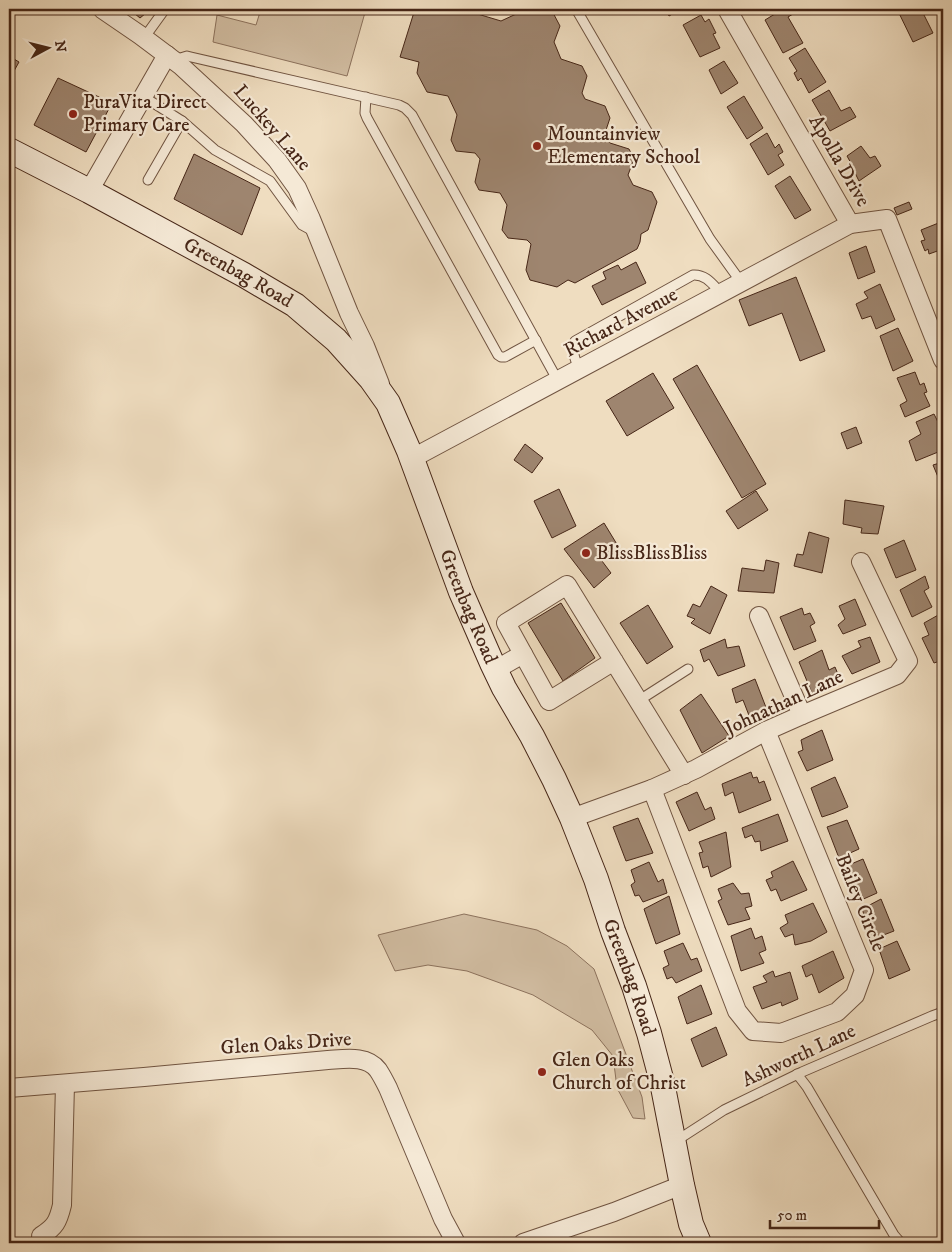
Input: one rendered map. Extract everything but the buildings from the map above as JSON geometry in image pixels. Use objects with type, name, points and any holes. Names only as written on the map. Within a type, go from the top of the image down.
[{"type":"main road","name":"Greenbag Road","points":[[9,150],[244,275],[295,305],[336,340],[371,379],[388,403],[461,592],[495,670],[554,779],[596,879],[649,1033],[662,1082],[691,1224],[699,1243]]},
{"type":"street","name":"Luckey Lane","points":[[102,9],[144,38],[212,93],[277,160],[297,188],[388,403]]},
{"type":"street","name":"Apolla Drive","points":[[727,9],[850,224],[887,219],[943,360]]},
{"type":"street","points":[[89,192],[144,97],[170,58]]},
{"type":"street","name":"Richard Avenue","points":[[411,459],[850,224]]},
{"type":"street","name":"Johnathan Lane","points":[[572,818],[652,789],[696,770],[766,731],[897,676],[908,661],[861,562]]},
{"type":"street","points":[[614,661],[550,701],[506,623],[568,584],[684,775]]},
{"type":"street","points":[[759,616],[802,715]]},
{"type":"street","points":[[495,670],[523,654]]},
{"type":"street","name":"Bailey Circle","points":[[652,789],[737,1011],[753,1031],[781,1032],[837,1012],[855,995],[864,970],[766,731]]},
{"type":"street","name":"Glen Oaks Drive","points":[[9,1088],[355,1058],[369,1062],[377,1068],[388,1088],[443,1219],[456,1243]]},
{"type":"street","points":[[41,1236],[51,1230],[59,1220],[62,1205],[65,1084]]},
{"type":"street","points":[[523,1243],[614,1212],[682,1185]]},
{"type":"lane","points":[[144,38],[166,9]]},
{"type":"lane","points":[[576,9],[710,239],[741,282]]},
{"type":"lane","points":[[170,58],[191,57],[366,97],[405,108],[412,116],[558,381]]},
{"type":"lane","points":[[144,97],[182,121],[216,150],[270,181],[302,225],[317,233]]},
{"type":"lane","points":[[366,97],[367,118],[498,355],[505,357],[536,340]]},
{"type":"lane","points":[[148,180],[182,121]]},
{"type":"lane","points":[[579,369],[572,347],[575,341],[693,275],[698,274],[705,278],[721,293]]},
{"type":"lane","points":[[638,701],[688,669]]},
{"type":"lane","name":"Ashworth Lane","points":[[674,1142],[724,1110],[797,1074],[943,1012]]},
{"type":"lane","points":[[797,1074],[894,1235],[901,1243]]},
{"type":"shaded area","points":[[261,9],[366,9],[347,76],[213,42],[217,15],[256,25]]},
{"type":"shaded area","points":[[464,914],[537,930],[567,946],[594,969],[642,1097],[645,1119],[633,1118],[617,1088],[613,1056],[592,1030],[533,995],[467,971],[428,965],[395,971],[378,935]]},
{"type":"place","name":"PuraVita Direct Primary Care","points":[[73,114]]},
{"type":"place","name":"Mountainview Elementary School","points":[[537,146]]},
{"type":"place","name":"BlissBlissBliss","points":[[586,553]]},
{"type":"place","name":"Glen Oaks Church of Christ","points":[[542,1072]]}]
